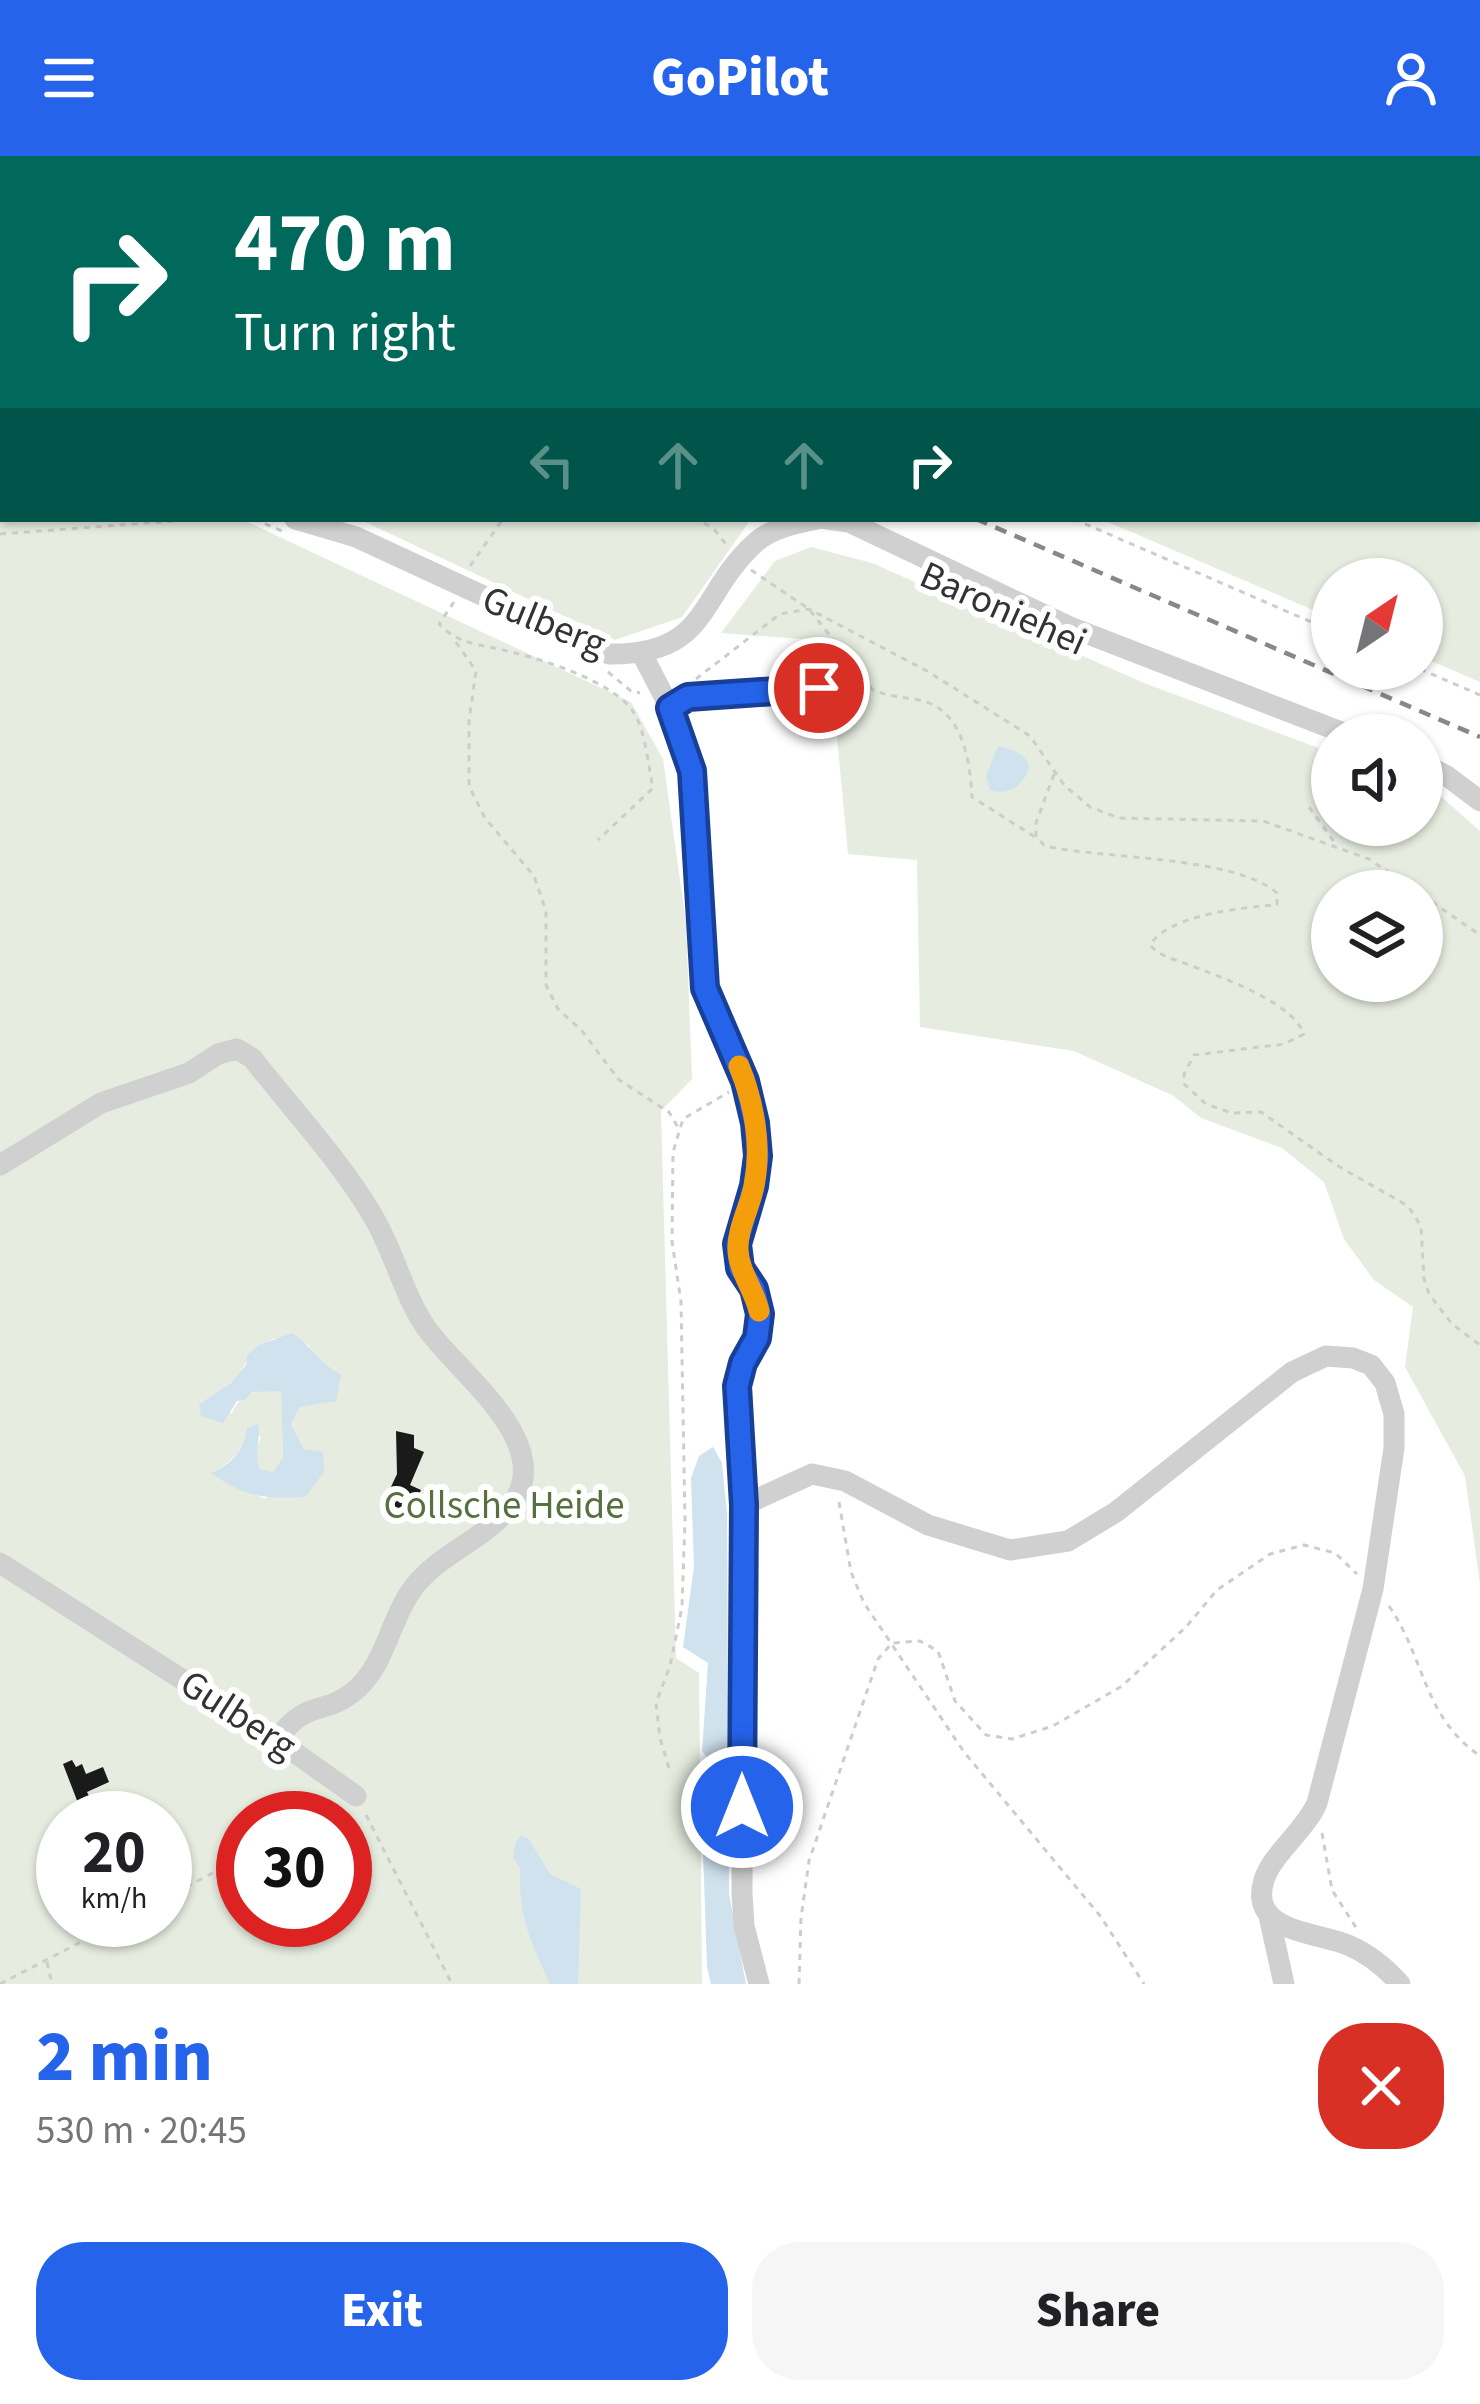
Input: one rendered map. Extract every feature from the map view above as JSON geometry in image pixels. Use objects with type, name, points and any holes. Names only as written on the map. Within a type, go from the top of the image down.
[{"type":"street","name":"Gulberg","points":[[306,522],[356,537],[609,654],[642,654],[679,702],[692,771],[705,988],[745,1081],[758,1156],[737,1244],[740,1268],[754,1289],[760,1314],[757,1338],[737,1386],[744,1505],[742,1893],[759,1984]]},
{"type":"street","points":[[642,654],[686,635],[751,563],[760,538],[800,522]]},
{"type":"street","name":"Baroniehei","points":[[849,522],[1089,635],[1311,720]]},
{"type":"street","points":[[679,702],[819,688]]},
{"type":"street","points":[[1443,774],[1480,801]]},
{"type":"street","points":[[0,1165],[101,1102],[189,1073],[237,1048],[252,1058],[374,1217],[425,1326],[500,1408],[524,1467],[517,1497],[499,1520],[430,1570],[410,1592],[379,1663],[350,1695],[305,1710],[277,1740]]},
{"type":"street","points":[[744,1505],[812,1474],[845,1481],[928,1525],[1010,1550],[1068,1541],[1116,1512],[1292,1372],[1327,1356],[1371,1365],[1385,1383],[1394,1414],[1394,1448],[1373,1589],[1317,1803],[1309,1823],[1265,1874],[1261,1896],[1284,1984]]},
{"type":"street","name":"Gulberg","points":[[0,1563],[349,1791]]},
{"type":"street","points":[[1269,1916],[1291,1930],[1345,1943],[1372,1957],[1400,1984]]},
{"type":"path","points":[[0,534],[161,522]]},
{"type":"path","points":[[501,522],[439,624],[476,671],[469,721],[469,786],[485,818],[534,876],[546,911],[546,985],[558,1010],[582,1031],[620,1080],[669,1112],[680,1130]]},
{"type":"path","points":[[1081,522],[1311,622]]},
{"type":"path","points":[[704,523],[809,609],[927,671],[1030,736],[1054,774],[1090,806],[1119,818],[1263,821],[1311,836]]},
{"type":"path","points":[[679,702],[698,675],[780,614],[809,609]]},
{"type":"path","points":[[809,609],[872,689],[940,709],[967,749],[972,797],[1045,846],[1221,871],[1264,882],[1277,893],[1276,905],[1199,917],[1157,932],[1150,945],[1158,954],[1285,1009],[1304,1034],[1284,1044],[1193,1055],[1184,1084],[1206,1104],[1232,1113],[1262,1112],[1339,1166],[1408,1206],[1421,1226],[1424,1279],[1430,1294],[1452,1324],[1480,1345]]},
{"type":"path","points":[[456,642],[503,650],[573,672],[634,713],[653,788],[598,840]]},
{"type":"path","points":[[1443,679],[1480,695]]},
{"type":"path","points":[[1036,837],[1036,823],[1054,774]]},
{"type":"path","points":[[1340,846],[1385,870]]},
{"type":"path","points":[[1443,910],[1480,935]]},
{"type":"path","points":[[669,1768],[656,1702],[670,1666],[682,1606],[681,1302],[672,1241],[673,1152],[691,1111],[745,1081]]},
{"type":"path","points":[[829,1478],[839,1503],[851,1572],[864,1603],[964,1752],[1101,1918],[1144,1984]]},
{"type":"path","points":[[799,1984],[809,1861],[878,1659],[892,1643],[920,1641],[938,1651],[955,1701],[986,1735],[1012,1739],[1053,1726],[1122,1685],[1186,1628],[1216,1590],[1270,1554],[1304,1545],[1335,1553],[1393,1610],[1441,1720],[1480,1756]]},
{"type":"path","points":[[1317,1803],[1332,1890],[1372,1957]]},
{"type":"path","points":[[372,1827],[452,1984]]},
{"type":"path","points":[[0,1984],[72,1947]]},
{"type":"path","points":[[47,1960],[52,1984]]},
{"type":"green space","name":"Collsche Heide","points":[[0,522],[247,522],[631,702],[663,759],[686,923],[692,1079],[661,1111],[676,1658],[699,1673],[702,1984],[0,1984]],"holes":[[[274,1338],[308,1345],[323,1365],[322,1401],[300,1407],[291,1424],[304,1449],[323,1453],[265,1499],[212,1473],[236,1455],[247,1428],[261,1437],[254,1455],[260,1470],[273,1472],[283,1459],[281,1391],[252,1393],[232,1413],[199,1404],[229,1384],[248,1355]]]},
{"type":"green space","points":[[365,522],[749,522],[682,617],[615,640]]},
{"type":"green space","points":[[1108,522],[1480,522],[1480,682],[1443,666],[1443,558],[1311,558],[1311,609]]},
{"type":"green space","points":[[811,547],[872,563],[1144,683],[1311,745],[1311,846],[1443,846],[1443,798],[1480,831],[1480,1584],[1465,1476],[1405,1367],[1413,1307],[1374,1280],[1344,1239],[1324,1182],[1282,1148],[1201,1118],[1174,1096],[1074,1051],[920,1027],[917,860],[848,854],[828,641],[721,633],[775,561]]},
{"type":"water","points":[[998,746],[1022,755],[1029,768],[1019,784],[1002,792],[990,790],[986,776]]},
{"type":"water","points":[[292,1333],[341,1375],[336,1401],[300,1407],[291,1424],[304,1449],[323,1452],[324,1472],[305,1497],[255,1495],[211,1473],[236,1456],[247,1428],[258,1424],[258,1463],[260,1469],[273,1472],[283,1458],[281,1391],[252,1392],[237,1401],[223,1423],[201,1416],[199,1404],[231,1383],[246,1365],[247,1355],[259,1345]]},
{"type":"water","points":[[713,1447],[722,1463],[727,1513],[729,1894],[746,1984],[711,1984],[707,1967],[702,1822],[718,1771],[702,1751],[708,1663],[683,1647],[694,1567],[691,1478],[699,1456]]},
{"type":"water","points":[[521,1836],[528,1838],[550,1874],[581,1889],[578,1984],[550,1984],[531,1941],[523,1914],[520,1867],[513,1858]]},
{"type":"building","points":[[396,1431],[414,1435],[414,1448],[424,1452],[410,1485],[421,1490],[411,1513],[384,1502],[397,1474]]},
{"type":"building","points":[[72,1760],[76,1767],[82,1764],[86,1774],[103,1767],[109,1782],[89,1791],[73,1791],[63,1764]]},
{"type":"railway","points":[[983,522],[1480,737]]},
{"type":"slow traffic","points":[[739,1066],[755,1123],[758,1156],[737,1244],[740,1268],[754,1289],[759,1311]]},
{"type":"route","points":[[742,1807],[744,1505],[737,1386],[757,1338],[760,1314],[754,1289],[740,1268],[737,1244],[758,1156],[745,1081],[705,988],[692,771],[670,708],[688,697],[819,688]]}]
